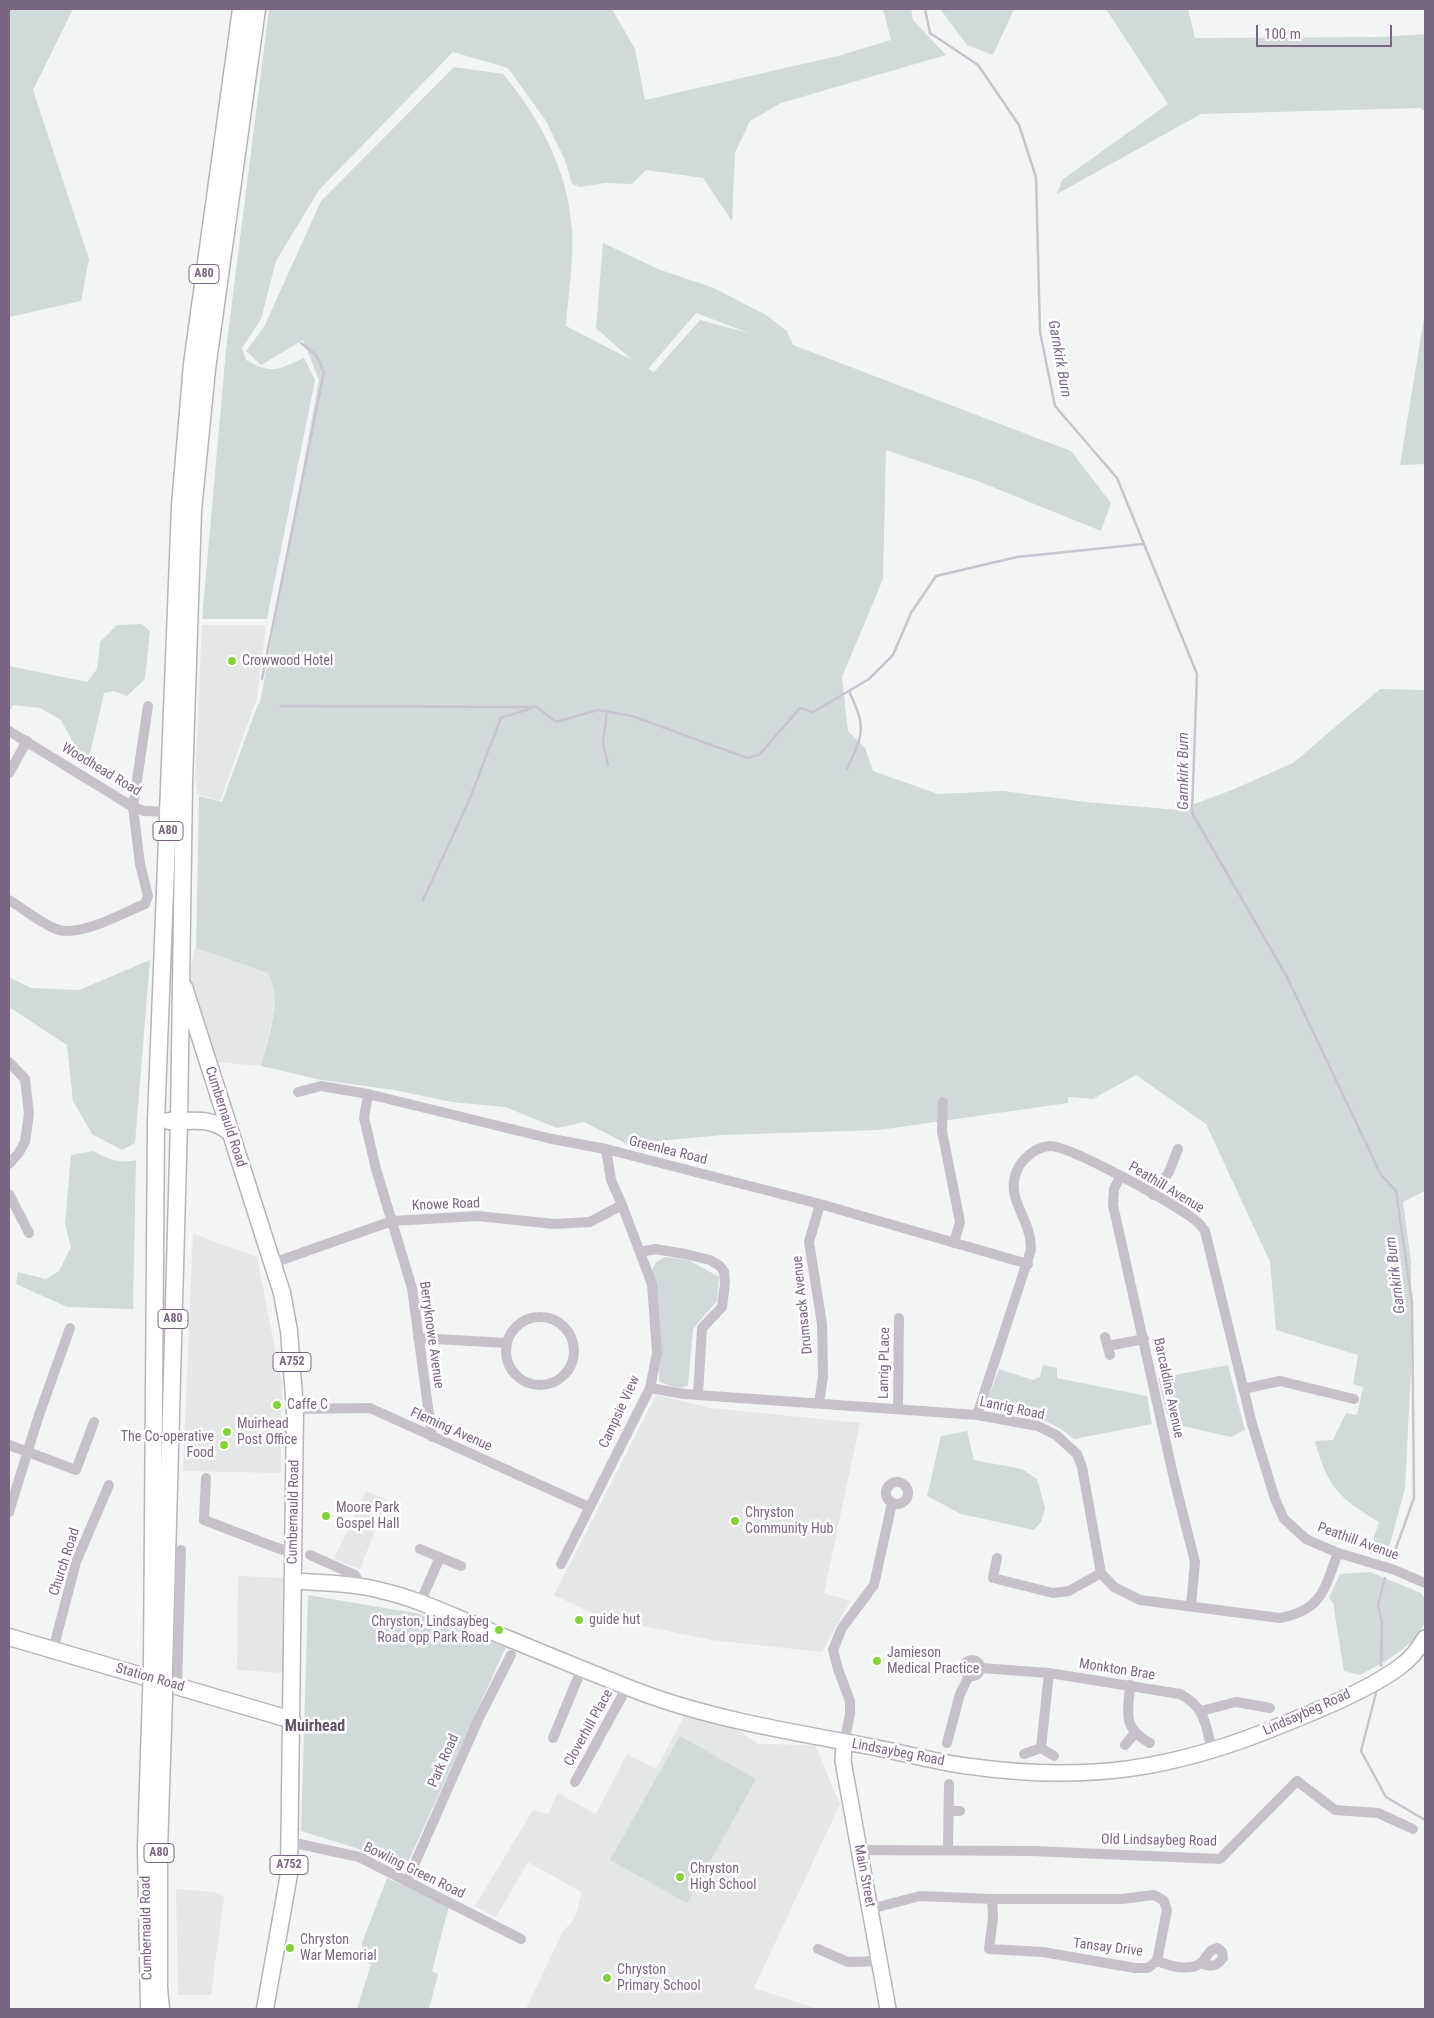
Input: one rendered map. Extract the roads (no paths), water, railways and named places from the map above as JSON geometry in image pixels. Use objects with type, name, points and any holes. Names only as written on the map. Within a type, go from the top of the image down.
[{"type":"main road","name":"A80","points":[[158,1666],[179,1122],[176,812],[180,506],[192,364],[241,9]]},
{"type":"main road","name":"A80","points":[[161,2009],[159,1988],[156,1121],[193,510],[207,369],[256,9]]},
{"type":"main road","name":"Cumbernauld Road","points":[[179,970],[229,1132],[282,1293],[289,1331],[310,1558],[294,1581],[289,1874],[265,2009]]},
{"type":"main road","points":[[156,1121],[179,1122],[200,1120],[214,1122],[229,1132]]},
{"type":"main road","name":"Lindsaybeg Road","points":[[294,1581],[382,1590],[420,1603],[627,1687],[677,1704],[844,1742],[964,1766],[1057,1775],[1118,1772],[1153,1767],[1212,1751],[1303,1716],[1383,1678],[1412,1656],[1425,1638]]},
{"type":"main road","name":"Station Road","points":[[9,1637],[292,1720]]},
{"type":"main road","name":"Cumbernauld Road","points":[[149,2009],[146,1846],[158,1696]]},
{"type":"main road","name":"Main Street","points":[[844,1742],[843,1761],[888,2009]]},
{"type":"street","points":[[9,900],[56,929],[72,931],[84,929],[145,904],[148,896],[140,864],[133,807],[148,706]]},
{"type":"street","name":"Woodhead Road","points":[[9,732],[27,741],[133,807],[144,811],[176,812]]},
{"type":"street","points":[[9,773],[27,741]]},
{"type":"street","points":[[9,1062],[25,1079],[29,1114],[25,1142],[9,1164]]},
{"type":"street","name":"Greenlea Road","points":[[298,1092],[321,1086],[368,1094],[552,1139],[606,1149],[820,1204],[1028,1264]]},
{"type":"street","name":"Berryknowe Avenue","points":[[368,1094],[364,1118],[376,1169],[412,1288],[432,1437]]},
{"type":"street","points":[[943,1102],[942,1131],[960,1222],[954,1243]]},
{"type":"street","name":"Peathill Avenue","points":[[976,1415],[1028,1264],[1031,1250],[1030,1234],[1015,1201],[1014,1177],[1022,1162],[1037,1148],[1051,1145],[1071,1150],[1154,1195],[1195,1220],[1205,1231],[1243,1389],[1274,1499],[1284,1519],[1306,1539],[1338,1553],[1412,1576],[1425,1583]]},
{"type":"street","points":[[1154,1195],[1169,1172],[1178,1148]]},
{"type":"street","name":"Campsie View","points":[[561,1564],[650,1388],[657,1353],[652,1284],[611,1180],[606,1149]]},
{"type":"street","name":"Barcaldine Avenue","points":[[1120,1177],[1114,1189],[1113,1206],[1174,1479],[1195,1562],[1190,1606]]},
{"type":"street","points":[[9,1194],[30,1233]]},
{"type":"street","name":"Drumsack Avenue","points":[[818,1403],[823,1376],[822,1324],[810,1242],[820,1204]]},
{"type":"street","name":"Knowe Road","points":[[273,1263],[392,1221],[478,1216],[554,1224],[590,1222],[622,1205]]},
{"type":"street","points":[[640,1252],[655,1249],[702,1258],[720,1266],[724,1272],[722,1307],[702,1328],[698,1395]]},
{"type":"street","points":[[546,1316],[558,1320],[568,1330],[574,1340],[575,1353],[568,1372],[554,1383],[542,1386],[529,1384],[518,1378],[509,1366],[506,1343],[511,1332],[519,1323],[528,1318],[546,1316]]},
{"type":"street","name":"Lanrig PLace","points":[[898,1409],[899,1318]]},
{"type":"street","points":[[9,1512],[58,1359],[70,1328]]},
{"type":"street","points":[[418,1338],[506,1343]]},
{"type":"street","points":[[1108,1346],[1144,1339]]},
{"type":"street","points":[[1243,1389],[1280,1381],[1354,1399]]},
{"type":"street","name":"Lanrig Road","points":[[650,1388],[698,1395],[976,1415],[1038,1426],[1067,1443],[1077,1454],[1082,1467],[1101,1573]]},
{"type":"street","name":"Fleming Avenue","points":[[295,1409],[370,1408],[590,1507]]},
{"type":"street","points":[[9,1446],[76,1470],[94,1422]]},
{"type":"street","points":[[206,1478],[204,1520],[355,1575],[362,1588]]},
{"type":"street","name":"Church Road","points":[[53,1650],[76,1562],[108,1485]]},
{"type":"street","points":[[844,1742],[850,1714],[850,1701],[833,1650],[842,1628],[874,1585],[892,1503]]},
{"type":"street","points":[[420,1549],[462,1566]]},
{"type":"street","points":[[177,1686],[181,1550]]},
{"type":"street","points":[[996,1558],[993,1578],[1053,1593],[1069,1591],[1101,1573],[1114,1587],[1140,1600],[1280,1618],[1299,1615],[1322,1596],[1338,1553]]},
{"type":"street","points":[[420,1603],[440,1557]]},
{"type":"street","name":"Park Road","points":[[407,1881],[478,1720],[511,1655]]},
{"type":"street","name":"Monkton Brae","points":[[947,1743],[960,1694],[969,1676],[965,1671],[966,1663],[974,1660],[980,1668],[1049,1673],[1180,1694],[1190,1700],[1201,1712]]},
{"type":"street","points":[[554,1738],[582,1668]]},
{"type":"street","points":[[1040,1748],[1049,1673]]},
{"type":"street","points":[[1130,1685],[1127,1718],[1135,1733],[1150,1743]]},
{"type":"street","name":"Cloverhill Place","points":[[575,1782],[627,1687]]},
{"type":"street","points":[[1212,1751],[1201,1712],[1236,1702],[1270,1708]]},
{"type":"street","points":[[1125,1745],[1135,1733]]},
{"type":"street","points":[[1024,1754],[1040,1748]]},
{"type":"street","points":[[1040,1748],[1054,1756]]},
{"type":"street","name":"Old Lindsaybeg Road","points":[[859,1850],[1032,1851],[1220,1859],[1297,1781],[1335,1810],[1378,1813],[1413,1829]]},
{"type":"street","points":[[948,1850],[949,1784]]},
{"type":"street","points":[[949,1811],[960,1811]]},
{"type":"street","name":"Bowling Green Road","points":[[290,1842],[359,1858],[521,1939]]},
{"type":"street","name":"Tansay Drive","points":[[870,1909],[920,1896],[992,1899],[1122,1899],[1152,1895],[1164,1901],[1167,1910],[1158,1961],[1148,1968],[1135,1968],[1043,1952],[989,1949],[993,1918],[992,1899]]},
{"type":"street","points":[[818,1949],[848,1962],[879,1961]]},
{"type":"street","points":[[1158,1961],[1178,1967],[1201,1963]]},
{"type":"waterway","name":"Garnkirk Burn","points":[[925,9],[930,33],[978,65],[1019,125],[1036,177],[1040,332],[1055,406],[1117,478],[1197,674],[1192,813],[1287,977],[1381,1175],[1396,1191],[1412,1302],[1414,1498],[1392,1559]]},
{"type":"waterway","points":[[262,679],[324,372],[316,355],[301,343]]},
{"type":"waterway","points":[[281,706],[537,707],[556,722],[598,710],[632,716],[747,758],[759,755],[800,708],[813,712],[869,679],[893,655],[911,613],[936,576],[1017,557],[1143,544]]},
{"type":"waterway","points":[[847,769],[857,747],[861,730],[858,714],[849,691]]},
{"type":"waterway","points":[[423,900],[468,803],[501,718],[532,708]]},
{"type":"waterway","points":[[607,711],[603,743],[608,765]]},
{"type":"waterway","name":"Garnkirk Burn","points":[[1381,1666],[1382,1623],[1378,1605],[1385,1578]]},
{"type":"waterway","name":"Garnkirk Burn","points":[[1376,1693],[1361,1751],[1386,1797],[1425,1820]]},
{"type":"place","name":"Crowwood Hotel","points":[[232,661]]},
{"type":"place","name":"Caffe C","points":[[277,1405]]},
{"type":"place","name":"Muirhead Post Office","points":[[227,1432]]},
{"type":"place","name":"The Co-operative Food","points":[[224,1445]]},
{"type":"place","name":"Moore Park Gospel Hall","points":[[326,1516]]},
{"type":"place","name":"Chryston Community Hub","points":[[735,1521]]},
{"type":"place","name":"guide hut","points":[[579,1620]]},
{"type":"place","name":"Chryston, Lindsaybeg Road opp Park Road","points":[[499,1630]]},
{"type":"place","name":"Jamieson Medical Practice","points":[[877,1661]]},
{"type":"place","name":"Chryston High School","points":[[680,1877]]},
{"type":"place","name":"Chryston War Memorial","points":[[290,1948]]},
{"type":"place","name":"Chryston Primary School","points":[[607,1978]]},
{"type":"district","name":"Muirhead","points":[[315,1727]]}]
